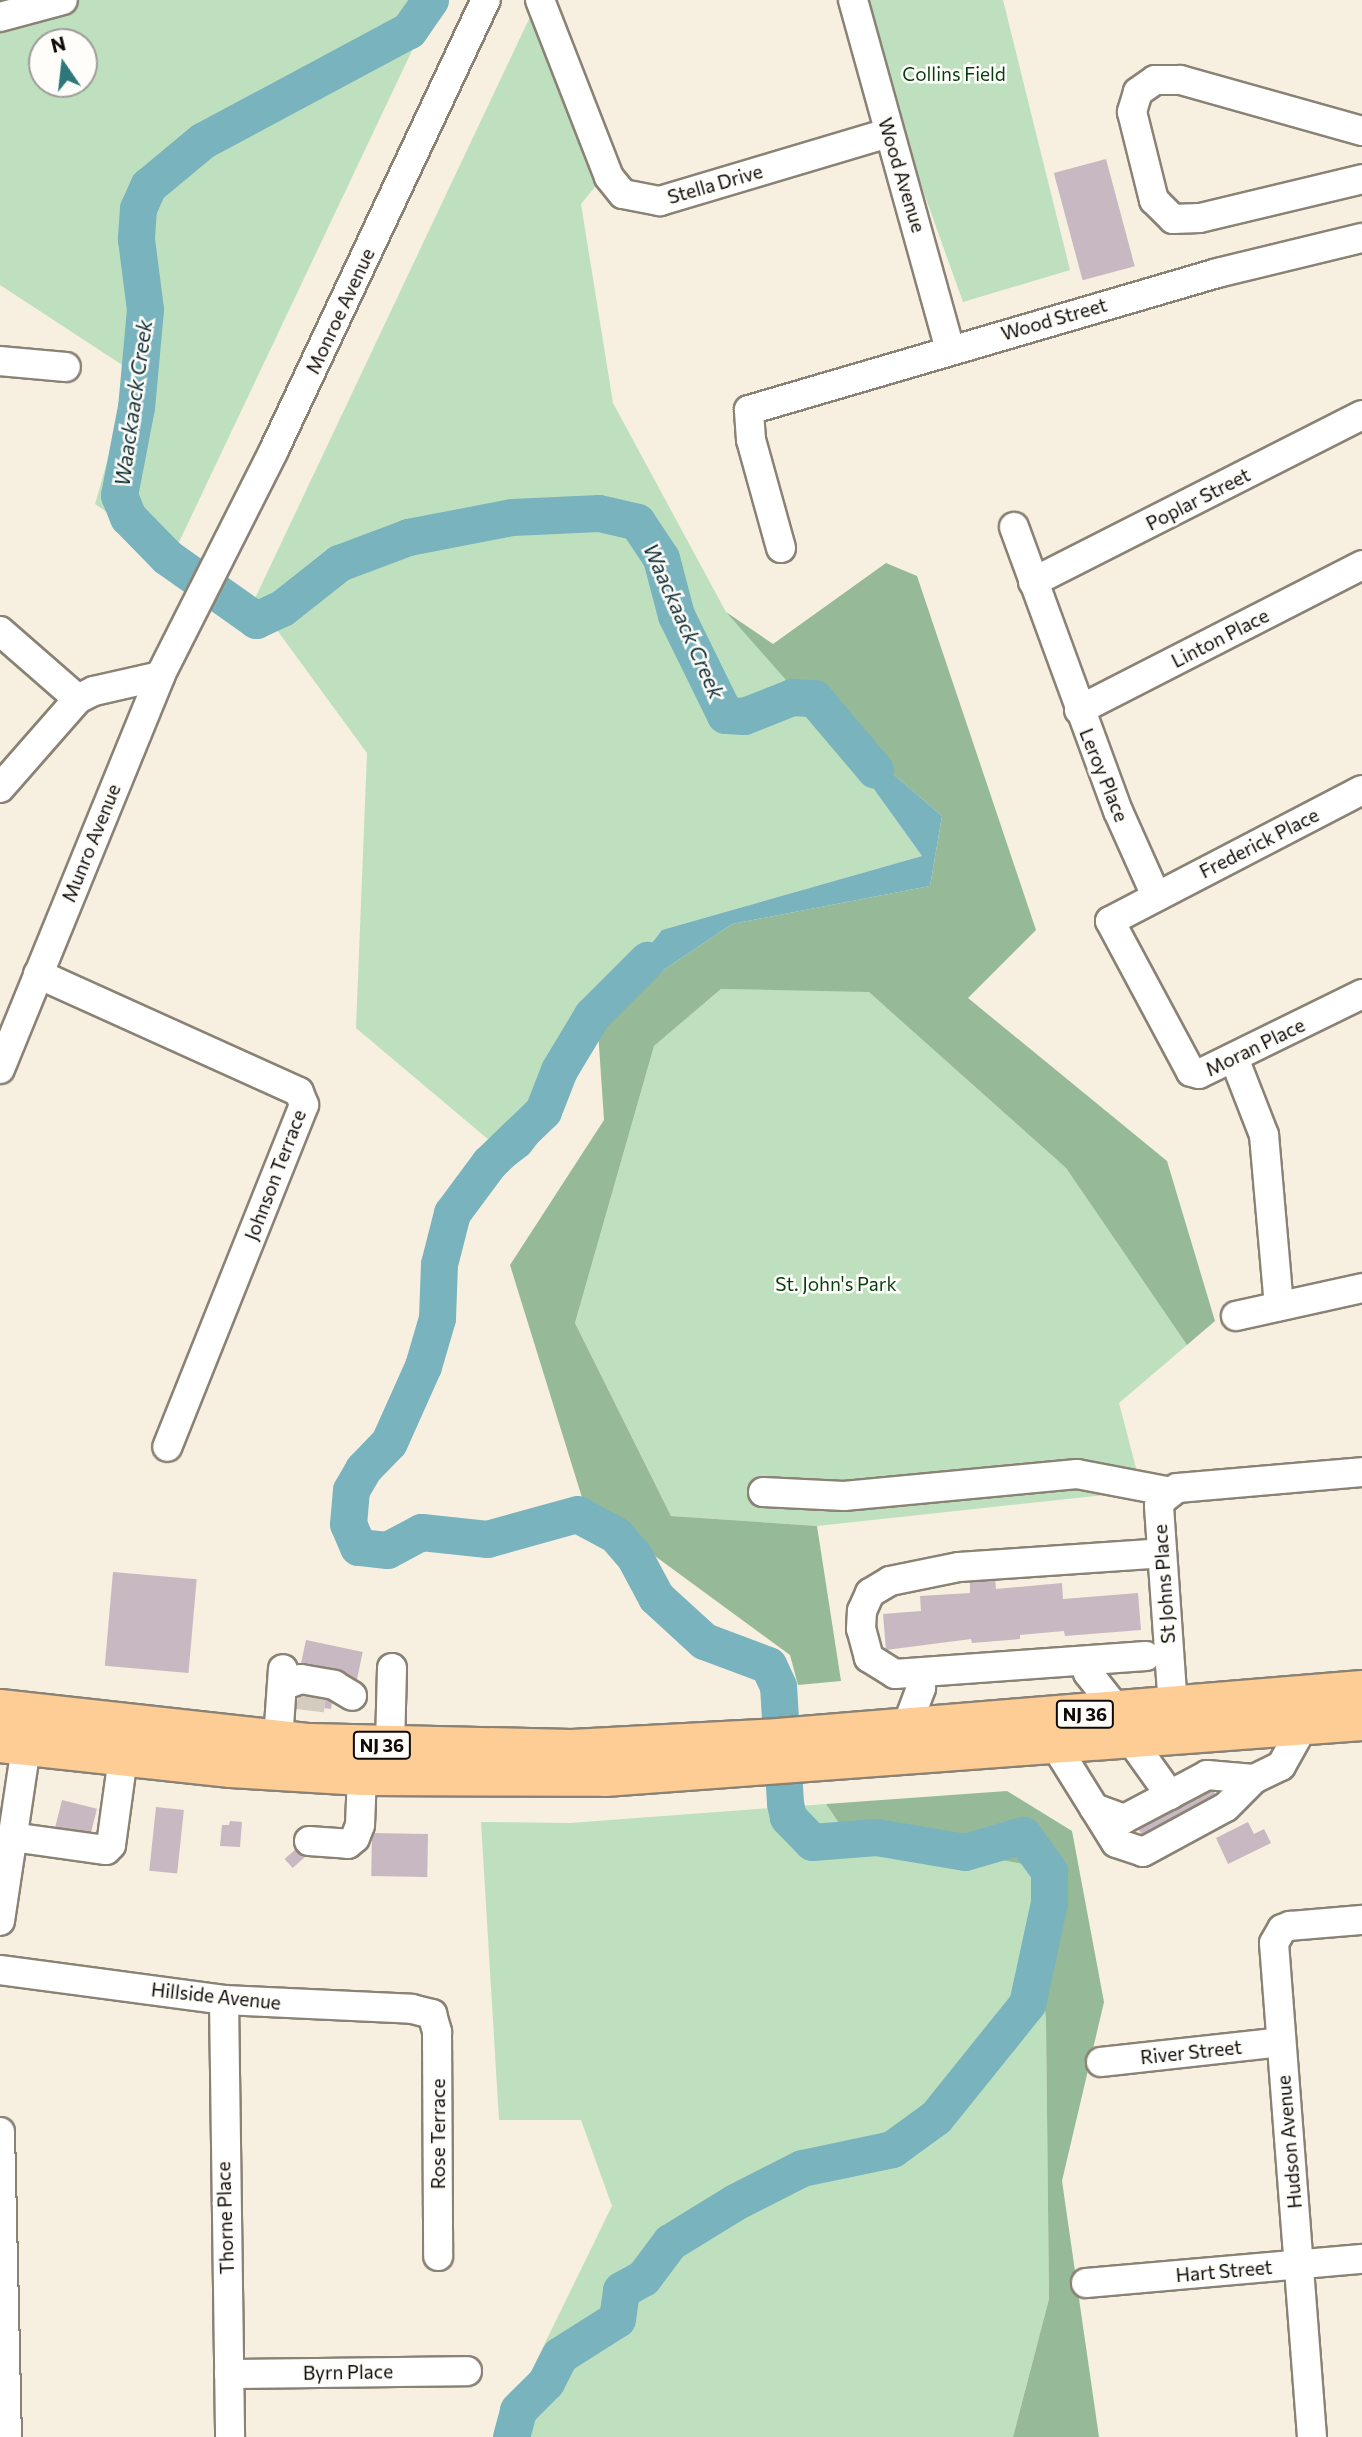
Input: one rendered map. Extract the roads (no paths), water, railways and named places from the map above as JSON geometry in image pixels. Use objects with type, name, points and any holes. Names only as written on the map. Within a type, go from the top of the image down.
[{"type":"highway","name":"NJ 36","points":[[13,1744],[123,1757],[362,1776],[605,1777],[765,1753],[1055,1745],[1124,1725],[1173,1707],[1362,1690]]},
{"type":"highway","name":"NJ 36","points":[[0,1709],[278,1740],[765,1753]]},
{"type":"highway","name":"NJ 36","points":[[808,1750],[906,1728],[1304,1725],[1362,1721]]},
{"type":"street","points":[[0,17],[63,0]]},
{"type":"street","name":"Monroe Avenue","points":[[188,620],[274,450],[486,0]]},
{"type":"street","name":"Stella Drive","points":[[540,0],[609,177],[623,194],[660,201],[888,133]]},
{"type":"street","name":"Wood Avenue","points":[[853,0],[950,349]]},
{"type":"street","points":[[1362,131],[1180,80],[1155,80],[1138,92],[1132,112],[1154,200],[1173,219],[1200,218],[1362,179]]},
{"type":"street","name":"Wood Street","points":[[781,548],[751,440],[748,410],[950,349],[1310,247],[1362,237]]},
{"type":"street","points":[[0,361],[66,367]]},
{"type":"street","name":"Poplar Street","points":[[1032,582],[1362,415]]},
{"type":"street","name":"Leroy Place","points":[[1014,527],[1079,710],[1156,896]]},
{"type":"street","name":"Linton Place","points":[[1079,710],[1362,565]]},
{"type":"street","name":"Munro Avenue","points":[[0,1069],[160,676],[188,620]]},
{"type":"street","points":[[0,631],[78,699]]},
{"type":"street","points":[[0,788],[78,699],[93,691],[160,676]]},
{"type":"street","name":"Frederick Place","points":[[1156,896],[1362,790]]},
{"type":"street","name":"Moran Place","points":[[1156,896],[1110,921],[1191,1072],[1199,1074],[1362,994]]},
{"type":"street","name":"Johnson Terrace","points":[[38,974],[299,1091],[304,1105],[167,1447]]},
{"type":"street","points":[[1234,1058],[1264,1135],[1279,1306]]},
{"type":"street","points":[[1236,1316],[1362,1288]]},
{"type":"street","points":[[763,1492],[844,1496],[1077,1474],[1171,1492],[1212,1484],[1362,1472]]},
{"type":"street","name":"St Johns Place","points":[[1171,1492],[1159,1506],[1173,1707]]},
{"type":"street","points":[[1146,1656],[921,1675],[895,1674],[880,1668],[863,1644],[862,1611],[870,1593],[890,1581],[959,1567],[1162,1553]]},
{"type":"street","points":[[1087,1661],[1088,1673],[1170,1796]]},
{"type":"street","points":[[390,1745],[392,1668]]},
{"type":"street","points":[[906,1728],[921,1688],[921,1675]]},
{"type":"street","points":[[278,1740],[288,1683],[301,1679],[334,1685],[342,1697],[390,1700]]},
{"type":"street","points":[[1055,1745],[1116,1843],[1143,1852],[1226,1807],[1254,1779],[1281,1766],[1304,1725]]},
{"type":"street","points":[[0,1921],[13,1744]]},
{"type":"street","points":[[9,1820],[106,1850],[111,1845],[123,1757]]},
{"type":"street","points":[[1094,1808],[1125,1819],[1208,1775],[1254,1779]]},
{"type":"street","points":[[309,1842],[348,1844],[355,1838],[360,1825],[362,1776]]},
{"type":"street","name":"Hudson Avenue","points":[[1312,2437],[1281,2042],[1276,1937],[1290,1926],[1362,1920]]},
{"type":"street","name":"Hillside Avenue","points":[[0,1970],[224,2000],[412,2009],[432,2014]]},
{"type":"street","name":"Thorne Place","points":[[224,2000],[230,2437]]},
{"type":"street","name":"Rose Terrace","points":[[432,2014],[437,2032],[438,2256]]},
{"type":"street","name":"River Street","points":[[1101,2062],[1281,2042]]},
{"type":"street","points":[[0,2132],[7,2437]]},
{"type":"street","name":"Hart Street","points":[[1086,2283],[1362,2259]]},
{"type":"street","name":"Byrn Place","points":[[229,2374],[467,2371]]},
{"type":"water","points":[[815,707],[942,816],[930,886],[732,924],[637,988],[580,1052],[545,1133],[529,1154],[512,1167],[498,1159],[496,1146],[662,930],[922,856]]},
{"type":"waterway","name":"Waackaack Creek","points":[[430,0],[409,30],[202,141],[148,186],[138,208],[136,239],[145,309],[136,407],[119,495],[128,517],[167,557],[256,620],[282,608],[339,563],[408,537],[512,517],[599,513],[637,522],[661,558],[676,615],[725,715],[744,716],[792,697],[814,698],[875,770]]},
{"type":"waterway","name":"Waackaack Creek","points":[[511,2437],[518,2410],[546,2382],[560,2355],[617,2319],[621,2290],[643,2278],[670,2242],[735,2202],[802,2168],[892,2149],[936,2117],[1027,2004],[1049,1902],[1049,1871],[1023,1835],[965,1852],[876,1837],[812,1842],[788,1817],[778,1686],[768,1665],[704,1641],[656,1597],[634,1556],[616,1535],[577,1514],[487,1539],[421,1532],[387,1550],[358,1547],[348,1524],[351,1490],[363,1469],[389,1442],[423,1366],[437,1318],[439,1264],[452,1213],[489,1163],[543,1111],[559,1070],[592,1015],[647,960]]},
{"type":"tunnel","points":[[298,1695],[333,1699]]},
{"type":"park label","name":"Collins Field","points":[[954,74]]},
{"type":"park label","name":"St. John's Park","points":[[836,1284]]}]
